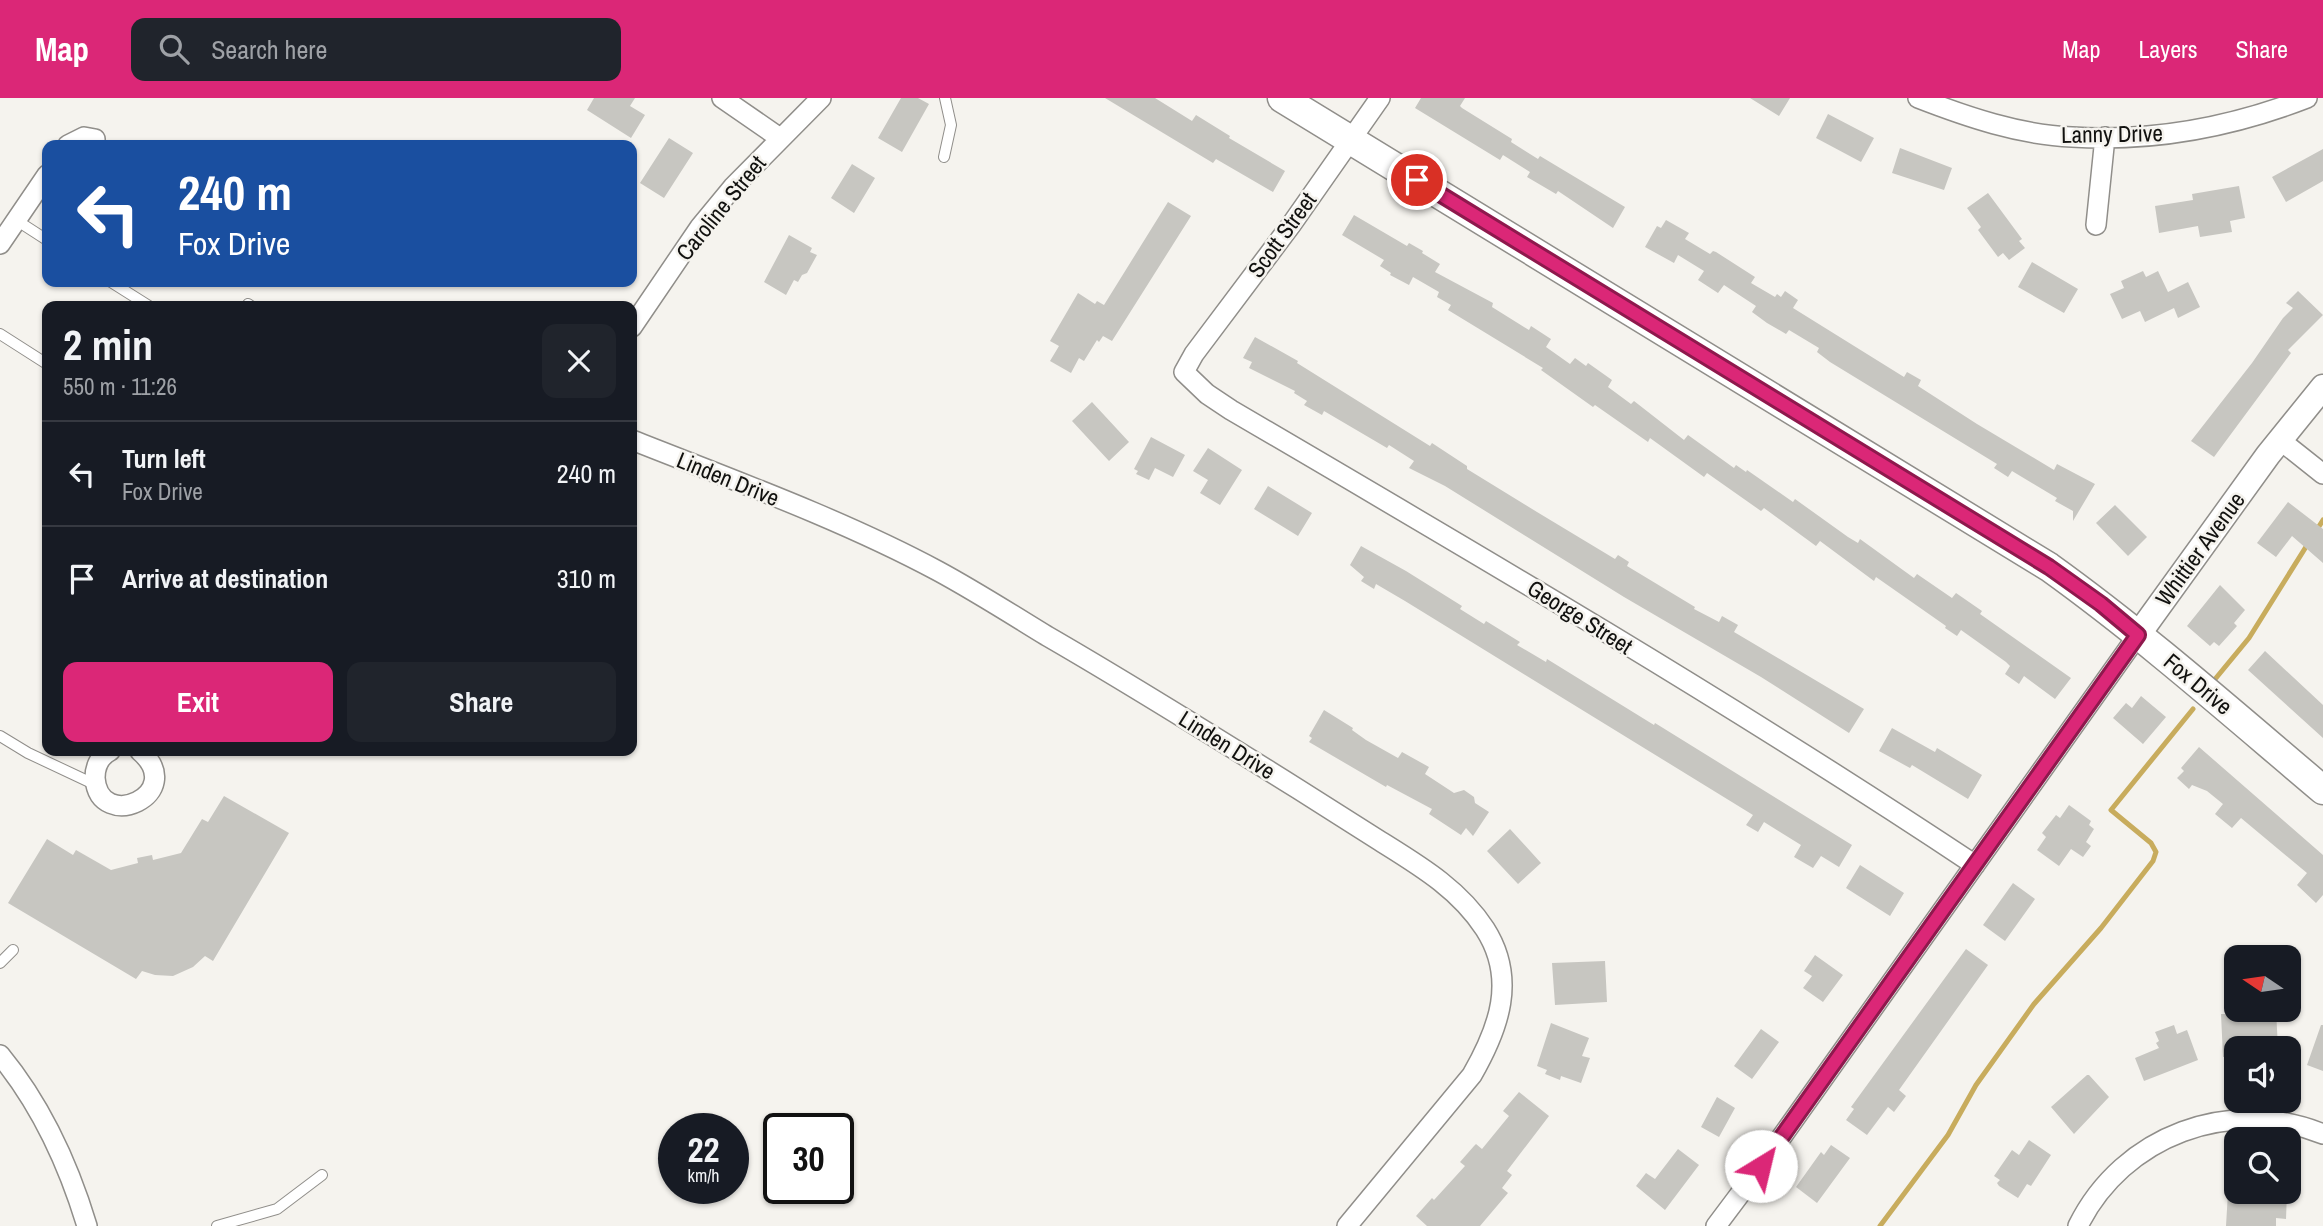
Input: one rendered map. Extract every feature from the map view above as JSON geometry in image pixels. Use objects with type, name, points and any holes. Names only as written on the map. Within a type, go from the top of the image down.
[{"type":"main road","name":"Fox Drive","points":[[1282,98],[2049,567],[2101,604],[2323,790]]},
{"type":"street","points":[[722,98],[780,138]]},
{"type":"street","name":"Caroline Street","points":[[637,320],[700,227],[733,187],[821,98]]},
{"type":"street","name":"Scott Street","points":[[1184,372],[1194,354],[1291,225],[1380,98]]},
{"type":"street","name":"Lanny Drive","points":[[1918,98],[2004,126],[2072,137],[2186,132],[2225,125],[2307,98]]},
{"type":"street","points":[[78,140],[84,137],[94,139]]},
{"type":"street","points":[[2096,225],[2105,137]]},
{"type":"street","points":[[0,244],[42,182]]},
{"type":"street","name":"George Street","points":[[1184,372],[1207,394],[1231,410],[1577,613],[1874,797],[1975,866]]},
{"type":"street","name":"Whittier Avenue","points":[[1716,1226],[2138,635],[2280,440],[2323,387]]},
{"type":"street","points":[[2280,440],[2323,474]]},
{"type":"street","name":"Linden Drive","points":[[637,442],[835,523],[939,571],[1121,679],[1433,874],[1466,904],[1486,931],[1498,962],[1503,1000],[1498,1022],[1472,1075],[1347,1226]]},
{"type":"street","points":[[105,756],[98,762],[96,785],[101,795],[110,803],[121,806],[133,805],[143,800],[150,791],[154,780],[153,768],[146,756]]},
{"type":"street","points":[[0,1055],[37,1106],[57,1143],[87,1226]]},
{"type":"street","points":[[2078,1226],[2105,1186],[2127,1163],[2151,1144],[2171,1134],[2203,1125],[2258,1119],[2290,1124],[2323,1134]]},
{"type":"lane","points":[[944,157],[951,125],[945,98]]},
{"type":"lane","points":[[16,220],[42,237]]},
{"type":"lane","points":[[119,287],[141,301]]},
{"type":"lane","points":[[0,334],[42,361]]},
{"type":"lane","points":[[0,736],[28,753],[96,785]]},
{"type":"lane","points":[[0,963],[13,950]]},
{"type":"lane","points":[[217,1226],[277,1209],[322,1175]]},
{"type":"building","points":[[594,98],[635,98],[630,106],[645,115],[631,138],[587,110]]},
{"type":"building","points":[[901,98],[918,98],[929,104],[902,152],[878,138]]},
{"type":"building","points":[[1105,98],[1155,98],[1192,121],[1196,115],[1285,171],[1273,192],[1216,159],[1213,163]]},
{"type":"building","points":[[1421,98],[1465,98],[1460,106],[1462,108],[1512,139],[1511,142],[1538,159],[1540,156],[1625,207],[1613,228],[1558,191],[1556,194],[1527,177],[1530,172],[1503,155],[1500,160],[1415,108]]},
{"type":"building","points":[[1750,98],[1790,98],[1779,116]]},
{"type":"building","points":[[1828,114],[1874,138],[1861,162],[1816,138]]},
{"type":"building","points":[[669,138],[693,153],[664,198],[640,183]]},
{"type":"building","points":[[1900,148],[1952,168],[1944,190],[1892,173]]},
{"type":"building","points":[[2323,149],[2323,181],[2286,202],[2272,177]]},
{"type":"building","points":[[852,164],[875,178],[854,213],[831,198]]},
{"type":"building","points":[[2239,186],[2245,218],[2230,221],[2232,232],[2200,237],[2198,226],[2159,233],[2155,206],[2193,200],[2192,194]]},
{"type":"building","points":[[1988,193],[2022,239],[2019,241],[2025,248],[2009,260],[2003,253],[1998,257],[1978,230],[1981,227],[1967,208]]},
{"type":"building","points":[[1168,202],[1191,216],[1112,341],[1103,336],[1099,342],[1097,340],[1084,361],[1079,358],[1071,373],[1050,361],[1059,346],[1050,341],[1078,293],[1095,304],[1097,301],[1104,305]]},
{"type":"building","points":[[1354,215],[1407,246],[1409,243],[1423,251],[1422,253],[1440,264],[1435,272],[1493,303],[1492,307],[1529,330],[1531,326],[1551,339],[1546,347],[1570,364],[1575,358],[1586,366],[1588,363],[1612,380],[1608,387],[1631,404],[1634,401],[1684,440],[1688,435],[1734,468],[1736,465],[1746,472],[1747,470],[1793,502],[1795,499],[1848,537],[1858,543],[1860,539],[1914,578],[1917,574],[1952,598],[1956,593],[1982,611],[1980,614],[2071,678],[2055,699],[2024,676],[2019,684],[2005,674],[2010,666],[2006,662],[1961,630],[1957,636],[1876,577],[1874,581],[1820,541],[1816,546],[1764,508],[1761,511],[1707,473],[1704,477],[1650,438],[1648,442],[1595,405],[1593,407],[1541,370],[1543,368],[1448,310],[1451,305],[1437,297],[1439,292],[1413,277],[1409,285],[1390,275],[1391,273],[1380,266],[1384,260],[1342,235]]},
{"type":"building","points":[[1666,220],[1689,233],[1685,239],[1710,254],[1716,252],[1755,277],[1751,283],[1775,297],[1777,294],[1781,297],[1785,291],[1798,300],[1793,308],[1904,377],[1907,372],[1921,380],[1918,386],[1977,424],[2054,470],[2057,464],[2095,484],[2073,521],[2073,511],[2055,501],[2057,498],[2012,471],[2008,477],[1994,468],[1997,464],[1830,362],[1817,352],[1819,348],[1789,330],[1786,334],[1767,323],[1752,312],[1756,306],[1724,285],[1718,293],[1698,280],[1704,271],[1678,255],[1674,263],[1645,247],[1657,226],[1661,228]]},
{"type":"building","points":[[789,235],[812,248],[810,252],[817,255],[807,273],[802,275],[798,282],[794,280],[786,295],[764,282]]},
{"type":"building","points":[[2032,262],[2078,289],[2064,313],[2018,287]]},
{"type":"building","points":[[2143,271],[2146,277],[2158,271],[2168,292],[2188,282],[2200,307],[2178,318],[2174,308],[2145,322],[2140,311],[2122,319],[2110,294],[2124,288],[2121,281]]},
{"type":"building","points":[[2298,291],[2323,315],[2288,350],[2291,353],[2214,457],[2191,441],[2293,308],[2286,303]]},
{"type":"building","points":[[1255,337],[1298,361],[1297,363],[1430,446],[1432,443],[1467,466],[1467,469],[1615,559],[1618,555],[1629,562],[1627,566],[1695,607],[1694,609],[1719,622],[1722,616],[1738,625],[1734,632],[1864,709],[1849,733],[1445,486],[1409,468],[1414,461],[1389,445],[1387,448],[1324,411],[1322,415],[1304,405],[1307,401],[1294,393],[1295,391],[1249,368],[1252,362],[1243,358]]},
{"type":"building","points":[[1092,402],[1129,442],[1109,461],[1072,421]]},
{"type":"building","points":[[1151,437],[1185,455],[1173,477],[1155,468],[1149,480],[1136,474],[1138,471],[1134,469]]},
{"type":"building","points":[[1208,448],[1242,470],[1220,505],[1200,493],[1208,480],[1193,471]]},
{"type":"building","points":[[1268,486],[1312,513],[1298,536],[1254,509]]},
{"type":"building","points":[[2288,502],[2323,529],[2323,563],[2292,536],[2276,557],[2257,543]]},
{"type":"building","points":[[2115,505],[2147,537],[2128,556],[2096,523]]},
{"type":"building","points":[[1361,546],[1462,606],[1460,609],[1484,624],[1486,621],[1520,642],[1517,645],[1546,662],[1547,659],[1654,725],[1655,723],[1852,845],[1839,867],[1821,856],[1813,868],[1794,857],[1801,845],[1764,822],[1758,832],[1746,825],[1753,815],[1405,601],[1376,584],[1374,589],[1361,581],[1364,577],[1350,565]]},
{"type":"building","points":[[2220,585],[2245,610],[2234,623],[2237,626],[2219,646],[2214,642],[2210,646],[2187,626]]},
{"type":"building","points":[[2265,651],[2323,705],[2323,738],[2248,670]]},
{"type":"building","points":[[2141,696],[2166,717],[2143,744],[2113,718],[2126,703],[2132,708]]},
{"type":"building","points":[[1324,710],[1353,728],[1352,730],[1366,740],[1398,758],[1402,752],[1429,767],[1425,774],[1454,793],[1464,790],[1474,797],[1475,803],[1489,812],[1473,836],[1466,828],[1461,835],[1429,814],[1432,809],[1387,785],[1386,787],[1309,742],[1312,738],[1309,736]]},
{"type":"building","points":[[1892,728],[1935,752],[1937,748],[1982,775],[1968,799],[1912,765],[1910,768],[1879,751]]},
{"type":"building","points":[[2199,747],[2323,855],[2323,895],[2316,903],[2297,885],[2307,873],[2241,818],[2232,828],[2215,814],[2223,804],[2207,791],[2192,785],[2189,789],[2177,778],[2184,771],[2181,768]]},
{"type":"building","points":[[224,796],[289,833],[213,961],[205,956],[193,967],[173,976],[142,971],[136,979],[8,903],[47,839],[73,855],[76,850],[111,870],[138,863],[137,858],[152,855],[153,860],[181,853],[202,819],[208,822]]},
{"type":"building","points":[[2069,805],[2091,821],[2089,825],[2094,829],[2086,842],[2091,846],[2083,857],[2071,849],[2059,866],[2037,850],[2046,837],[2042,833],[2056,815],[2060,818]]},
{"type":"building","points":[[1510,829],[1541,863],[1518,884],[1487,851]]},
{"type":"building","points":[[1860,865],[1904,893],[1890,916],[1846,888]]},
{"type":"building","points":[[2013,883],[2035,899],[2005,941],[1983,925]]},
{"type":"building","points":[[1966,949],[1988,965],[1899,1090],[1906,1096],[1894,1112],[1888,1107],[1867,1135],[1846,1120],[1854,1109],[1851,1107]]},
{"type":"building","points":[[1815,955],[1843,975],[1823,1002],[1803,988],[1812,976],[1804,971]]},
{"type":"building","points":[[1605,961],[1607,1002],[1555,1005],[1552,963]]},
{"type":"building","points":[[2221,1014],[2224,1014],[2224,1022],[2277,1022],[2277,1036],[2224,1036],[2223,1057]]},
{"type":"building","points":[[1551,1023],[1589,1038],[1582,1056],[1590,1058],[1581,1083],[1561,1076],[1560,1080],[1545,1074],[1547,1070],[1537,1066]]},
{"type":"building","points":[[2174,1025],[2177,1034],[2187,1030],[2198,1060],[2144,1081],[2135,1058],[2159,1048],[2155,1032]]},
{"type":"building","points":[[2323,1025],[2323,1071],[2307,1065]]},
{"type":"building","points":[[1761,1029],[1779,1042],[1752,1079],[1734,1066]]},
{"type":"building","points":[[2087,1075],[2109,1097],[2074,1134],[2051,1107]]},
{"type":"building","points":[[1519,1092],[1549,1116],[1507,1171],[1512,1175],[1502,1188],[1508,1193],[1480,1226],[1427,1226],[1416,1216],[1465,1166],[1460,1162],[1474,1146],[1476,1144],[1482,1149],[1509,1116],[1503,1111]]},
{"type":"building","points":[[1717,1097],[1735,1108],[1719,1137],[1701,1127]]},
{"type":"building","points":[[2029,1140],[2051,1155],[2031,1186],[2027,1184],[2018,1198],[1999,1186],[1997,1183],[2000,1180],[1994,1176],[2012,1150],[2019,1155]]},
{"type":"building","points":[[1831,1145],[1850,1158],[1817,1203],[1796,1187],[1821,1152],[1824,1155]]},
{"type":"building","points":[[1678,1149],[1699,1165],[1665,1210],[1636,1186],[1646,1173],[1655,1179]]},
{"type":"building","points":[[2227,1204],[2287,1204],[2286,1219],[2276,1218],[2276,1226],[2226,1226]]},
{"type":"waterway","points":[[2316,531],[2323,520]]},
{"type":"waterway","points":[[2216,678],[2249,638],[2309,542]]},
{"type":"waterway","points":[[1880,1226],[1948,1135],[1976,1085],[2034,1004],[2101,928],[2153,861],[2156,852],[2151,843],[2111,810],[2193,709]]},
{"type":"route","points":[[1417,180],[2049,567],[2101,604],[2138,635],[1761,1166]]}]
